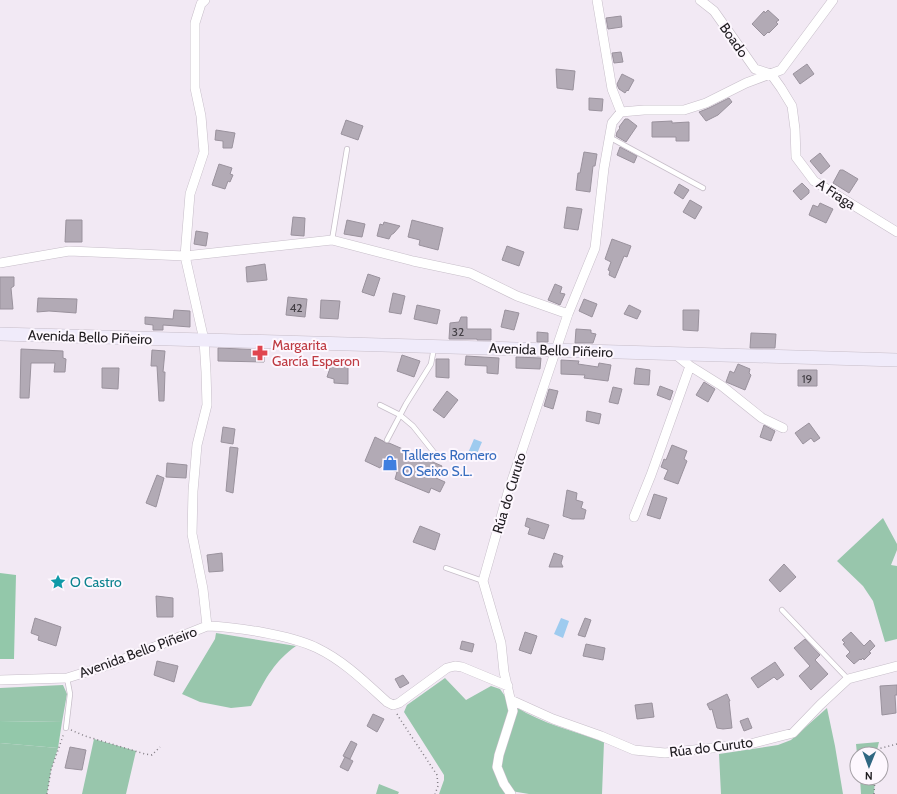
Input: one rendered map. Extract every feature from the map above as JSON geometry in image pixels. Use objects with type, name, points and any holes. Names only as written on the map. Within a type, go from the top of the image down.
[{"type":"street","points":[[204,340],[186,256],[190,194],[204,152],[201,116],[195,88],[195,23],[201,4],[205,0]]},
{"type":"street","points":[[597,0],[612,89],[621,112],[644,110],[684,110],[706,103],[746,83],[781,70],[833,0]]},
{"type":"street","name":"Boado","points":[[700,0],[714,11],[755,69],[771,74]]},
{"type":"street","name":"A Fraga","points":[[771,74],[792,106],[796,156],[814,181],[897,232]]},
{"type":"street","name":"Rúa do Curuto","points":[[483,581],[509,489],[568,314],[595,248],[609,137],[612,123],[621,112]]},
{"type":"street","points":[[0,263],[69,251],[186,256],[332,240],[413,261],[470,273],[517,296],[568,314]]},
{"type":"street","name":"Avenida Bello Piñeiro","points":[[0,334],[897,360]]},
{"type":"street","name":"Avenida Bello Piñeiro","points":[[0,680],[68,678],[109,665],[207,626],[203,589],[192,534],[193,491],[197,445],[207,405],[204,340]]},
{"type":"street","points":[[674,354],[722,386],[762,418],[783,428]]},
{"type":"street","points":[[634,517],[690,366]]},
{"type":"street","points":[[483,581],[501,642],[513,711],[499,755],[498,767],[504,784],[511,794]]},
{"type":"street","points":[[207,626],[217,626],[269,634],[297,640],[317,648],[350,668],[387,702],[393,704],[399,703],[447,668],[455,666],[462,667],[508,686]]},
{"type":"street","name":"Rúa do Curuto","points":[[511,700],[553,719],[601,736],[634,750],[665,753],[750,744],[793,733],[848,679],[897,666]]},
{"type":"lane","points":[[609,137],[703,188]]},
{"type":"lane","points":[[332,240],[347,149]]},
{"type":"lane","points":[[387,440],[400,415],[431,364],[435,346]]},
{"type":"lane","points":[[380,405],[400,415],[413,426],[436,455]]},
{"type":"lane","points":[[446,568],[483,581]]},
{"type":"lane","points":[[782,610],[848,679]]},
{"type":"lane","points":[[66,728],[70,694],[68,678]]},
{"type":"path","points":[[393,704],[400,719],[438,775],[438,786],[435,794]]},
{"type":"path","points":[[47,794],[51,770],[66,728],[85,736],[145,754],[152,755],[160,747]]},
{"type":"green space","points":[[883,518],[897,544],[897,550],[891,565],[897,566],[897,639],[885,642],[873,601],[863,586],[837,561]]},
{"type":"green space","points":[[0,573],[16,575],[14,659],[0,659]]},
{"type":"green space","points":[[216,633],[296,646],[275,666],[251,706],[231,708],[200,702],[182,694],[215,639]]},
{"type":"green space","points":[[445,678],[466,700],[491,686],[500,689],[507,699],[509,710],[496,755],[507,794],[439,794],[444,780],[444,775],[404,712],[407,705]]},
{"type":"green space","points":[[63,685],[67,694],[62,722],[0,721],[0,688]]},
{"type":"green space","points":[[516,707],[548,723],[604,742],[602,794],[529,794],[511,791],[500,765]]},
{"type":"green space","points":[[827,708],[843,794],[721,794],[719,754],[778,745],[791,740]]},
{"type":"green space","points":[[0,721],[62,722],[58,748],[0,743]]},
{"type":"green space","points":[[94,739],[136,751],[126,794],[82,794]]},
{"type":"green space","points":[[879,742],[878,746],[856,746],[856,744]]},
{"type":"green space","points":[[0,743],[58,748],[51,770],[47,794],[0,794]]},
{"type":"green space","points":[[379,784],[399,792],[398,794],[376,794]]},
{"type":"green space","points":[[860,786],[874,786],[874,794],[861,794]]},
{"type":"water","points":[[474,439],[482,442],[476,456],[468,453]]},
{"type":"water","points":[[561,618],[569,621],[563,638],[554,634]]},
{"type":"building","points":[[768,10],[779,20],[776,22],[778,24],[764,36],[752,24],[764,11],[765,13]]},
{"type":"building","points":[[621,16],[622,27],[608,29],[606,18]]},
{"type":"building","points":[[621,52],[623,62],[614,63],[612,53]]},
{"type":"building","points":[[807,64],[814,74],[800,84],[793,74]]},
{"type":"building","points":[[556,69],[575,71],[573,90],[557,88]]},
{"type":"building","points":[[622,74],[634,80],[628,91],[627,90],[625,93],[619,89],[617,84]]},
{"type":"building","points":[[589,98],[603,99],[602,111],[589,110]]},
{"type":"building","points":[[729,98],[732,102],[718,115],[706,121],[699,112],[709,108]]},
{"type":"building","points":[[625,119],[628,119],[637,126],[626,142],[616,136],[620,128],[619,127]]},
{"type":"building","points":[[346,120],[363,126],[358,140],[341,134]]},
{"type":"building","points":[[672,121],[672,123],[689,122],[689,141],[676,141],[676,137],[652,137],[652,122]]},
{"type":"building","points":[[216,130],[235,133],[232,148],[223,148],[223,141],[215,140]]},
{"type":"building","points":[[620,147],[637,156],[634,163],[617,155]]},
{"type":"building","points":[[584,152],[597,154],[595,166],[593,166],[590,192],[576,190],[578,173],[580,173]]},
{"type":"building","points":[[820,153],[830,166],[821,174],[810,161]]},
{"type":"building","points":[[219,164],[232,168],[230,174],[233,175],[230,182],[228,181],[225,189],[212,185]]},
{"type":"building","points":[[840,170],[843,170],[858,179],[849,193],[833,183]]},
{"type":"building","points":[[802,183],[809,190],[809,193],[801,200],[793,191]]},
{"type":"building","points":[[679,184],[689,190],[683,199],[674,193]]},
{"type":"building","points":[[690,200],[702,207],[695,219],[683,212]]},
{"type":"building","points":[[820,203],[833,209],[826,223],[809,215],[813,205],[818,207]]},
{"type":"building","points":[[567,207],[582,209],[578,230],[564,228]]},
{"type":"building","points":[[293,217],[305,218],[304,236],[291,235]]},
{"type":"building","points":[[66,220],[82,220],[82,242],[65,242]]},
{"type":"building","points":[[347,220],[365,224],[362,237],[344,234]]},
{"type":"building","points":[[412,220],[443,228],[438,250],[419,245],[420,240],[408,237]]},
{"type":"building","points":[[384,222],[400,226],[389,239],[377,236],[380,224],[383,225]]},
{"type":"building","points":[[196,231],[208,233],[206,246],[194,244]]},
{"type":"building","points":[[612,239],[631,246],[627,257],[624,256],[615,278],[609,275],[610,271],[608,270],[611,262],[605,259]]},
{"type":"building","points":[[507,246],[524,252],[519,266],[502,260]]},
{"type":"building","points":[[265,264],[267,280],[247,282],[246,267]]},
{"type":"building","points":[[368,274],[380,278],[374,296],[362,292]]},
{"type":"building","points":[[0,277],[14,277],[14,286],[11,288],[13,309],[0,309]]},
{"type":"building","points":[[555,284],[562,287],[560,293],[565,294],[560,305],[548,300]]},
{"type":"building","points":[[393,293],[405,296],[401,314],[389,312]]},
{"type":"building","points":[[288,297],[307,299],[305,317],[286,315]]},
{"type":"building","points":[[38,298],[77,299],[76,313],[49,311],[37,312]]},
{"type":"building","points":[[584,299],[597,304],[592,317],[579,311]]},
{"type":"building","points":[[321,300],[340,301],[338,319],[320,318]]},
{"type":"building","points":[[417,305],[440,310],[437,324],[414,319]]},
{"type":"building","points":[[629,305],[641,311],[637,319],[624,314]]},
{"type":"building","points":[[174,310],[190,311],[190,327],[163,325],[163,330],[153,330],[153,325],[145,324],[145,317],[173,319]]},
{"type":"building","points":[[505,310],[519,313],[514,330],[501,327]]},
{"type":"building","points":[[683,310],[699,310],[698,331],[683,330]]},
{"type":"building","points":[[461,317],[467,317],[467,329],[491,329],[491,340],[449,339],[450,323],[459,322]]},
{"type":"building","points":[[576,329],[591,330],[591,333],[596,334],[593,343],[575,343]]},
{"type":"building","points":[[537,332],[548,333],[548,342],[537,342]]},
{"type":"building","points":[[751,333],[776,334],[775,348],[750,348]]},
{"type":"building","points":[[218,348],[264,350],[264,362],[218,361]]},
{"type":"building","points":[[21,349],[63,351],[63,358],[66,359],[65,372],[54,372],[55,363],[31,363],[29,398],[20,398]]},
{"type":"building","points":[[152,350],[165,351],[163,372],[165,372],[164,401],[159,401],[157,366],[151,366]]},
{"type":"building","points":[[402,355],[420,361],[414,377],[397,371]]},
{"type":"building","points":[[466,356],[499,358],[498,374],[487,373],[487,366],[465,365]]},
{"type":"building","points":[[516,357],[541,358],[540,369],[516,368]]},
{"type":"building","points":[[436,359],[449,359],[449,378],[436,377]]},
{"type":"building","points":[[561,360],[579,361],[578,364],[598,367],[599,363],[611,365],[608,381],[584,378],[585,375],[561,374]]},
{"type":"building","points":[[332,362],[340,363],[340,366],[348,367],[348,384],[334,383],[334,379],[327,377]]},
{"type":"building","points":[[738,364],[750,369],[749,373],[751,375],[745,390],[726,382],[730,371],[734,373]]},
{"type":"building","points":[[102,368],[119,368],[118,389],[102,388]]},
{"type":"building","points":[[636,368],[650,370],[649,385],[634,384]]},
{"type":"building","points":[[798,370],[817,370],[817,386],[798,386]]},
{"type":"building","points":[[704,382],[715,389],[708,402],[696,395]]},
{"type":"building","points":[[660,386],[673,391],[670,400],[657,395]]},
{"type":"building","points":[[613,387],[622,389],[618,404],[609,402]]},
{"type":"building","points":[[549,389],[558,391],[553,409],[544,406]]},
{"type":"building","points":[[447,391],[458,400],[444,418],[433,410]]},
{"type":"building","points":[[587,411],[601,414],[599,424],[586,421]]},
{"type":"building","points":[[809,423],[820,438],[814,442],[811,438],[803,444],[795,433]]},
{"type":"building","points":[[764,425],[775,431],[771,441],[760,437]]},
{"type":"building","points":[[223,427],[235,429],[233,444],[221,442]]},
{"type":"building","name":"Talleres Romero O Seixo S.L.","points":[[375,437],[442,466],[436,478],[445,482],[440,492],[431,488],[429,493],[395,479],[397,472],[381,466],[380,468],[365,461]]},
{"type":"building","points":[[672,445],[687,451],[684,459],[687,461],[678,484],[664,479],[668,470],[661,467],[664,459],[666,460]]},
{"type":"building","points":[[230,447],[238,448],[233,493],[226,491]]},
{"type":"building","points":[[167,463],[187,465],[186,478],[166,477]]},
{"type":"building","points":[[157,475],[164,478],[156,507],[146,503]]},
{"type":"building","points":[[567,490],[577,493],[576,500],[583,502],[581,508],[586,510],[584,519],[572,519],[563,516]]},
{"type":"building","points":[[654,494],[667,498],[660,519],[647,515]]},
{"type":"building","points":[[527,518],[549,525],[544,539],[528,534],[530,528],[525,526]]},
{"type":"building","points":[[420,526],[440,534],[435,550],[413,542]]},
{"type":"building","points":[[222,553],[223,571],[209,572],[207,555]]},
{"type":"building","points":[[554,553],[563,556],[561,563],[563,567],[549,567]]},
{"type":"building","points":[[784,564],[796,577],[780,592],[769,580]]},
{"type":"building","points":[[156,596],[173,598],[173,617],[157,617]]},
{"type":"building","points":[[35,618],[61,627],[56,646],[38,640],[39,636],[31,633]]},
{"type":"building","points":[[585,618],[591,620],[585,637],[578,635]]},
{"type":"building","points":[[525,632],[537,636],[531,654],[519,650]]},
{"type":"building","points":[[851,632],[864,646],[870,640],[875,646],[864,660],[863,658],[861,660],[860,659],[854,664],[846,656],[850,652],[843,644],[845,643],[842,640]]},
{"type":"building","points":[[805,639],[820,655],[815,660],[828,674],[811,690],[799,676],[810,666],[794,648]]},
{"type":"building","points":[[462,641],[474,644],[472,652],[460,649]]},
{"type":"building","points":[[586,644],[605,648],[603,660],[583,656]]},
{"type":"building","points":[[157,661],[178,666],[174,682],[154,675]]},
{"type":"building","points":[[775,662],[784,675],[777,680],[774,677],[758,688],[751,678]]},
{"type":"building","points":[[403,675],[409,683],[400,688],[395,679]]},
{"type":"building","points":[[897,685],[897,695],[895,695],[896,713],[882,715],[880,686]]},
{"type":"building","points":[[727,694],[730,701],[732,728],[717,728],[712,709],[710,710],[707,704]]},
{"type":"building","points":[[652,703],[654,717],[637,719],[635,705]]},
{"type":"building","points":[[373,714],[384,719],[377,732],[367,726]]},
{"type":"building","points":[[748,718],[752,728],[744,731],[740,721]]},
{"type":"building","points":[[351,741],[357,744],[350,759],[343,756]]},
{"type":"building","points":[[70,747],[86,750],[82,770],[65,768]]},
{"type":"building","points":[[345,757],[353,761],[348,771],[340,767]]},
{"type":"place","name":"Margarita García Esperon","points":[[260,353]]},
{"type":"place","name":"Talleres Romero O Seixo S.L.","points":[[390,463]]},
{"type":"place","name":"O Castro","points":[[58,582]]}]
